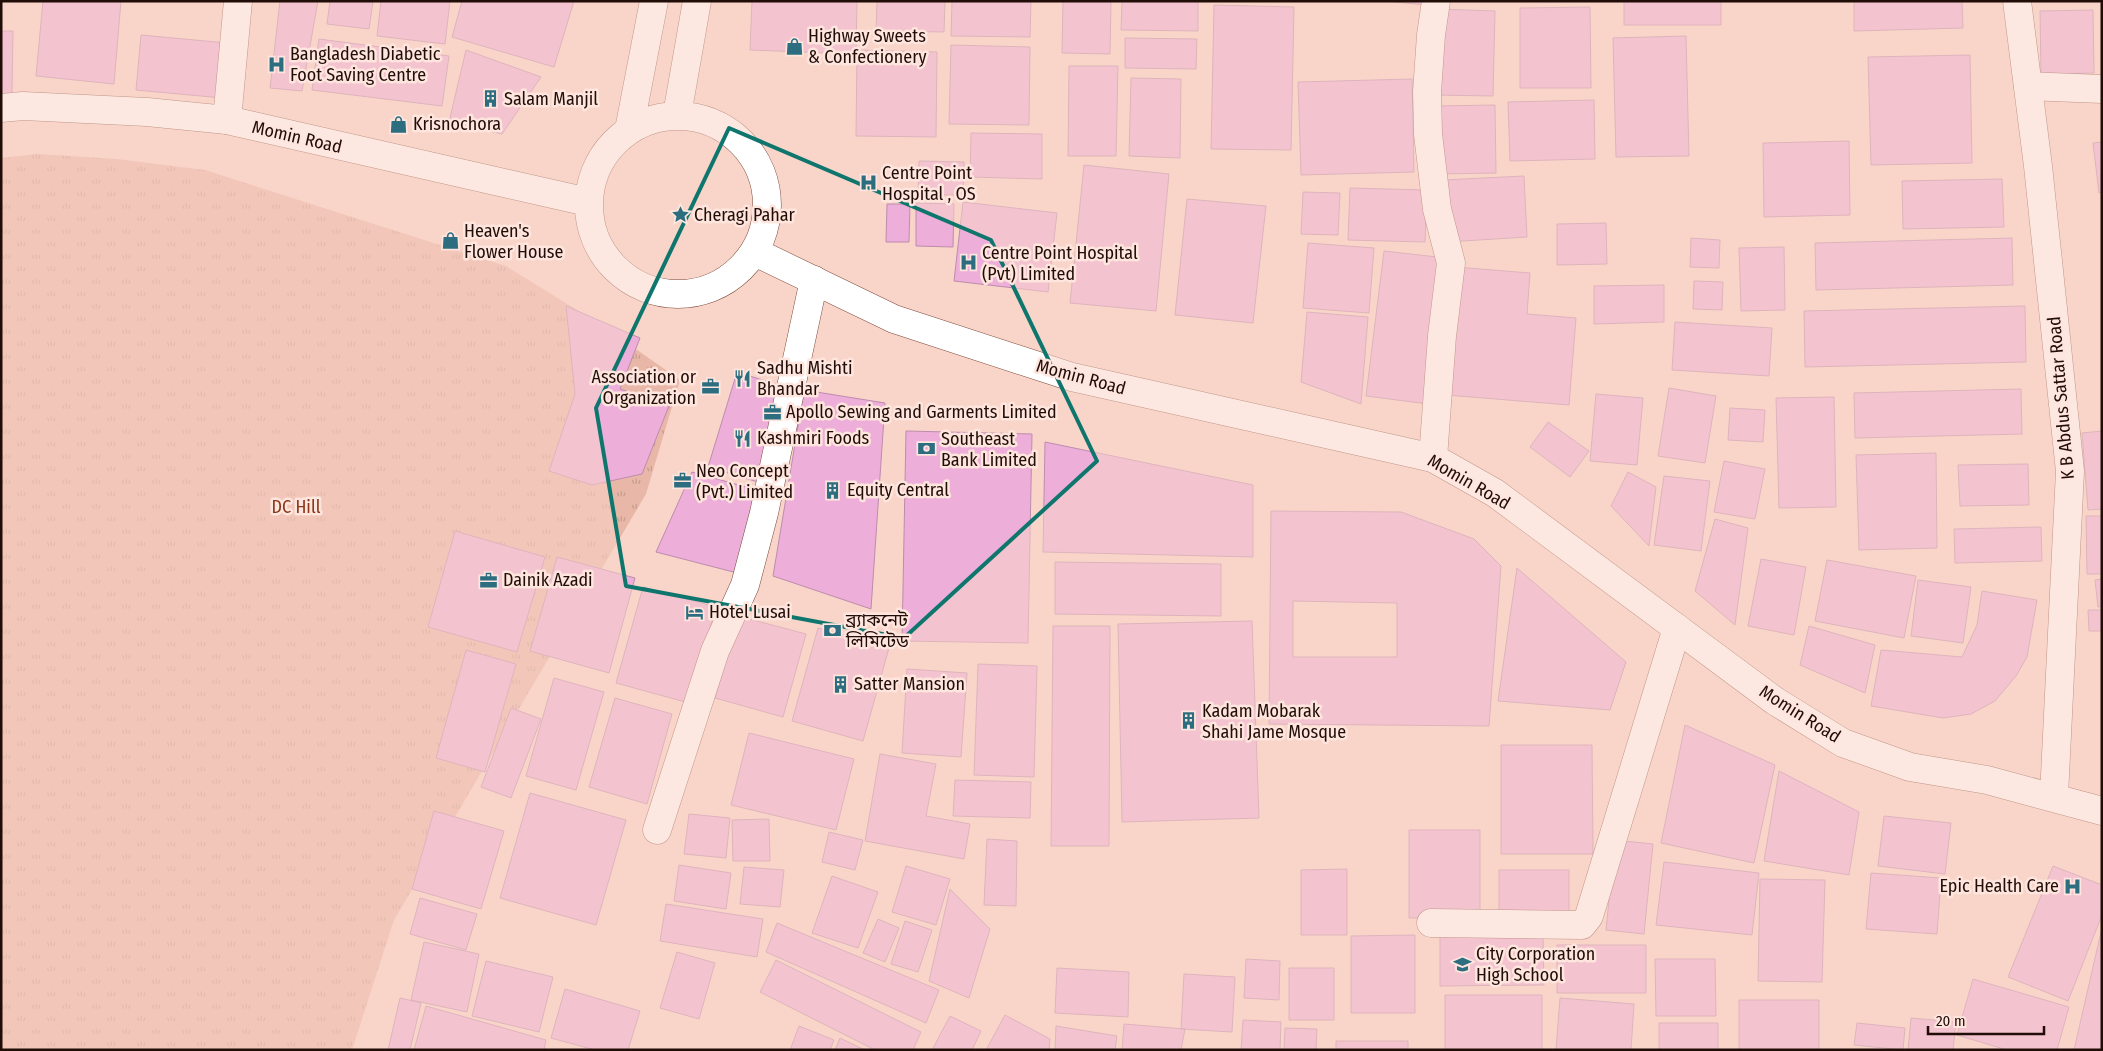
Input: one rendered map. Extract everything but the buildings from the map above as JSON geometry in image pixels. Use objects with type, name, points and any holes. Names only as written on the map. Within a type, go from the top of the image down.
[{"type":"main road","points":[[227,120],[238,1]]},
{"type":"main road","points":[[629,130],[654,1]]},
{"type":"main road","points":[[677,115],[697,1]]},
{"type":"main road","points":[[1433,458],[1442,336],[1450,263],[1437,209],[1428,134],[1427,92],[1431,35],[1436,1]]},
{"type":"main road","name":"K B Abdus Sattar Road","points":[[2017,1],[2070,471],[2054,796]]},
{"type":"main road","points":[[2028,86],[2102,89]]},
{"type":"main road","name":"Momin Road","points":[[1,108],[23,106],[147,112],[227,120],[588,202]]},
{"type":"main road","points":[[677,115],[700,118],[722,127],[742,142],[756,160],[766,182],[768,206],[765,229],[755,252],[740,270],[721,284],[707,290],[676,294],[653,291],[631,281],[613,267],[599,247],[593,233],[588,202],[594,174],[608,149],[629,130],[652,120],[677,115]]},
{"type":"main road","name":"Momin Road","points":[[755,252],[894,318],[1072,377],[1433,458],[1495,493],[1775,702],[1843,742],[1910,767],[1987,780],[2054,796],[2102,811]]},
{"type":"main road","points":[[658,830],[715,651],[745,585],[764,513],[814,280]]},
{"type":"main road","points":[[1431,923],[1582,925],[1589,916],[1677,628]]},
{"type":"highlighted area","points":[[729,128],[991,240],[1097,461],[904,638],[626,586],[596,408]]},
{"type":"green space","name":"DC Hill","points":[[37,154],[117,159],[205,170],[506,266],[606,328],[680,380],[646,494],[394,920],[352,1050],[1,1050],[1,158]]},
{"type":"place","name":"Highway Sweets & Confectionery","points":[[794,46]]},
{"type":"place","name":"Bangladesh Diabetic Foot Saving Centre","points":[[276,64]]},
{"type":"place","name":"Salam Manjil","points":[[490,99]]},
{"type":"place","name":"Krisnochora","points":[[399,124]]},
{"type":"place","name":"Centre Point Hospital , OS","points":[[868,183]]},
{"type":"place","name":"Cheragi Pahar","points":[[680,215]]},
{"type":"place","name":"Heaven's Flower House","points":[[450,241]]},
{"type":"place","name":"Centre Point Hospital (Pvt) Limited","points":[[968,263]]},
{"type":"place","name":"Sadhu Mishti Bhandar","points":[[743,378]]},
{"type":"place","name":"Association or Organization","points":[[710,387]]},
{"type":"place","name":"Apollo Sewing and Garments Limited","points":[[772,412]]},
{"type":"place","name":"Kashmiri Foods","points":[[743,438]]},
{"type":"place","name":"Southeast Bank Limited","points":[[927,449]]},
{"type":"place","name":"Neo Concept (Pvt.) Limited","points":[[682,481]]},
{"type":"place","name":"Equity Central","points":[[833,490]]},
{"type":"place","name":"Dainik Azadi","points":[[489,580]]},
{"type":"place","name":"Hotel Lusai","points":[[695,612]]},
{"type":"place","name":"ব্র্যাকনেট লিমিটেড","points":[[832,630]]},
{"type":"place","name":"Satter Mansion","points":[[840,684]]},
{"type":"place","name":"Kadam Mobarak Shahi Jame Mosque","points":[[1188,721]]},
{"type":"place","name":"Epic Health Care","points":[[2073,886]]},
{"type":"place","name":"City Corporation High School","points":[[1462,964]]}]
